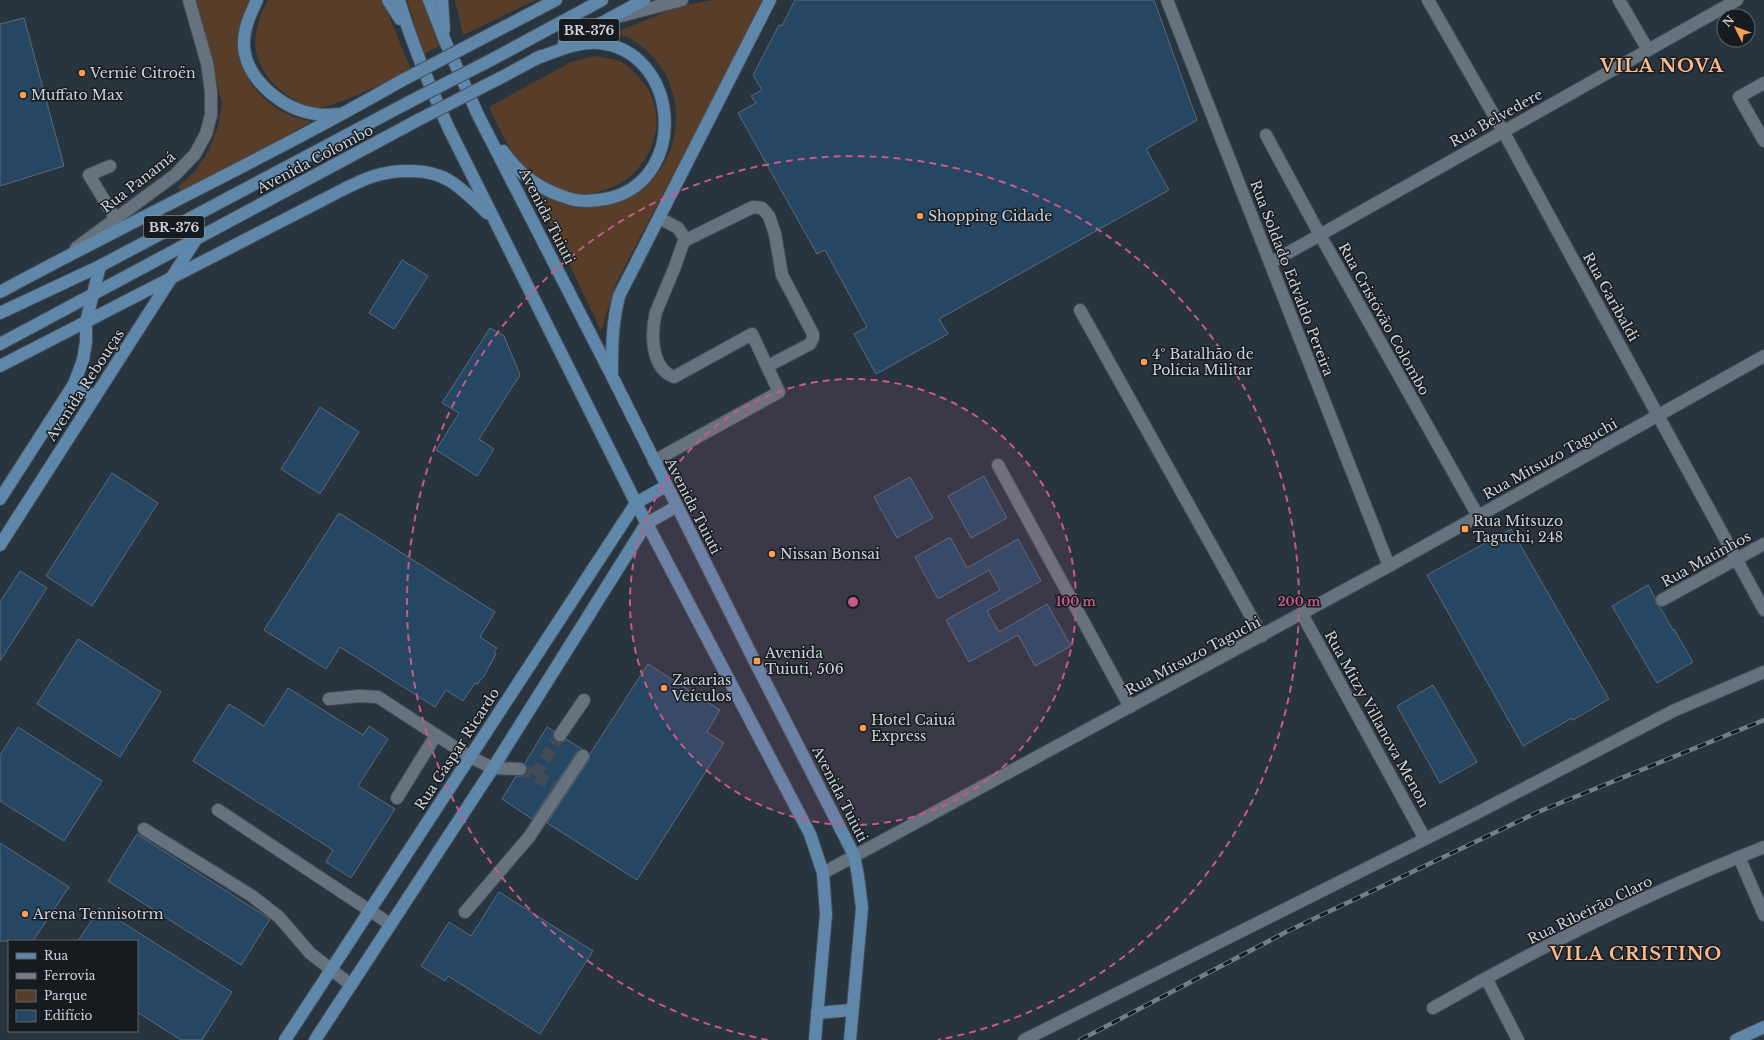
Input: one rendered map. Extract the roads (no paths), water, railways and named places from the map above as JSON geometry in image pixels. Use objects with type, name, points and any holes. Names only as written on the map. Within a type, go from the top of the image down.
[{"type":"main road","points":[[257,0],[245,30],[244,48],[250,68],[266,89],[289,106],[316,114],[344,114]]},
{"type":"main road","points":[[388,0],[408,30]]},
{"type":"main road","points":[[399,0],[408,30],[427,80],[449,129],[646,524],[810,834],[823,872],[826,914],[815,1040]]},
{"type":"main road","name":"Avenida Tuiuti","points":[[429,0],[445,41],[478,115],[612,376],[666,486],[854,855],[862,908],[850,1040]]},
{"type":"main road","points":[[442,0],[445,41]]},
{"type":"main road","points":[[516,21],[541,0]]},
{"type":"main road","name":"Avenida Colombo","points":[[0,292],[65,256],[344,114],[401,81],[556,0]]},
{"type":"main road","name":"Avenida Colombo","points":[[0,313],[100,266],[602,0]]},
{"type":"main road","name":"Avenida Colombo","points":[[0,344],[644,0]]},
{"type":"main road","points":[[612,376],[613,321],[619,296],[770,0]]},
{"type":"main road","points":[[478,115],[510,161],[530,180],[549,192],[573,200],[593,202],[617,196],[635,187],[651,170],[661,152],[665,134],[662,98],[651,75],[638,60],[618,47],[598,43],[579,44],[535,59]]},
{"type":"main road","points":[[0,366],[173,276],[346,188],[375,175],[397,172],[417,172],[448,180],[469,195],[495,221]]},
{"type":"main road","name":"Avenida Rebouças","points":[[0,545],[195,241]]},
{"type":"main road","name":"Avenida Rebouças","points":[[0,499],[74,384],[83,360],[86,342],[86,322],[100,266]]},
{"type":"main road","points":[[74,384],[96,397]]},
{"type":"main road","name":"Rua Gaspar Ricardo","points":[[285,1040],[636,503],[666,486]]},
{"type":"main road","points":[[319,1039],[351,984],[493,768],[646,524],[677,506]]},
{"type":"main road","points":[[603,554],[620,565]]},
{"type":"main road","points":[[817,1014],[852,1010]]},
{"type":"main road","points":[[1736,1040],[1764,1027]]},
{"type":"street","name":"Rua Panamá","points":[[65,256],[175,174],[195,154],[206,134],[211,115],[211,92],[207,63],[189,0]]},
{"type":"street","points":[[608,20],[682,0]]},
{"type":"street","name":"Rua Soldado Edvaldo Pereira","points":[[1167,0],[1390,566]]},
{"type":"street","name":"Rua Garibaldi","points":[[1428,0],[1503,131],[1764,610]]},
{"type":"street","points":[[1619,0],[1648,50]]},
{"type":"street","name":"Rua Belvedere","points":[[1270,263],[1737,0]]},
{"type":"street","points":[[1764,83],[1739,96],[1764,141]]},
{"type":"street","name":"Rua Cristóvão Colombo","points":[[1266,135],[1320,235],[1478,516]]},
{"type":"street","points":[[110,166],[89,175],[115,218]]},
{"type":"street","points":[[684,241],[753,208],[762,208],[769,216],[775,234],[782,275],[814,338],[810,344],[768,366]]},
{"type":"street","points":[[654,461],[780,392],[752,334],[674,377],[666,372],[659,363],[654,345],[654,321],[656,312],[684,241],[684,237],[681,231],[659,218]]},
{"type":"street","points":[[1080,310],[1262,636]]},
{"type":"street","name":"Rua Mitsuzo Taguchi","points":[[823,872],[1390,566],[1764,356]]},
{"type":"street","points":[[998,465],[1130,707]]},
{"type":"street","name":"Rua Matinhos","points":[[1662,600],[1764,544]]},
{"type":"street","name":"Rua Mitzy Villanova Menon","points":[[1302,614],[1426,839]]},
{"type":"street","points":[[1024,1040],[1426,839],[1673,711],[1764,672]]},
{"type":"street","points":[[329,699],[358,696],[378,697],[470,757],[493,768],[520,770]]},
{"type":"street","points":[[560,735],[584,700]]},
{"type":"street","points":[[397,798],[436,735]]},
{"type":"street","points":[[465,912],[529,838],[557,788],[583,756]]},
{"type":"street","points":[[218,810],[390,924]]},
{"type":"street","points":[[144,829],[252,896],[279,917],[310,953],[351,984]]},
{"type":"street","name":"Rua Ribeirão Claro","points":[[1433,1008],[1486,978],[1659,892],[1764,847]]},
{"type":"street","points":[[1739,858],[1764,915]]},
{"type":"street","points":[[1486,978],[1518,1040]]},
{"type":"tunnel","points":[[535,775],[560,735]]},
{"type":"tunnel","points":[[520,769],[535,775],[554,786]]},
{"type":"railway","points":[[1080,1040],[1286,932],[1538,812],[1764,720]]},
{"type":"place","name":"Verniê Citroën","points":[[82,73]]},
{"type":"place","name":"Muffato Max","points":[[23,95]]},
{"type":"place","name":"Shopping Cidade","points":[[920,216]]},
{"type":"place","name":"4º Batalhão de Polícia Militar","points":[[1144,362]]},
{"type":"place","name":"Rua Mitsuzo Taguchi, 248","points":[[1465,529]]},
{"type":"place","name":"Nissan Bonsai","points":[[772,554]]},
{"type":"place","name":"Avenida Tuiuti, 506","points":[[757,661]]},
{"type":"place","name":"Zacarias Veículos","points":[[664,688]]},
{"type":"place","name":"Hotel Caiuá Express","points":[[863,728]]},
{"type":"place","name":"Arena Tennisotrm","points":[[25,914]]},
{"type":"district","name":"VILA NOVA","points":[[1662,66]]},
{"type":"district","name":"VILA CRISTINO","points":[[1636,954]]}]
